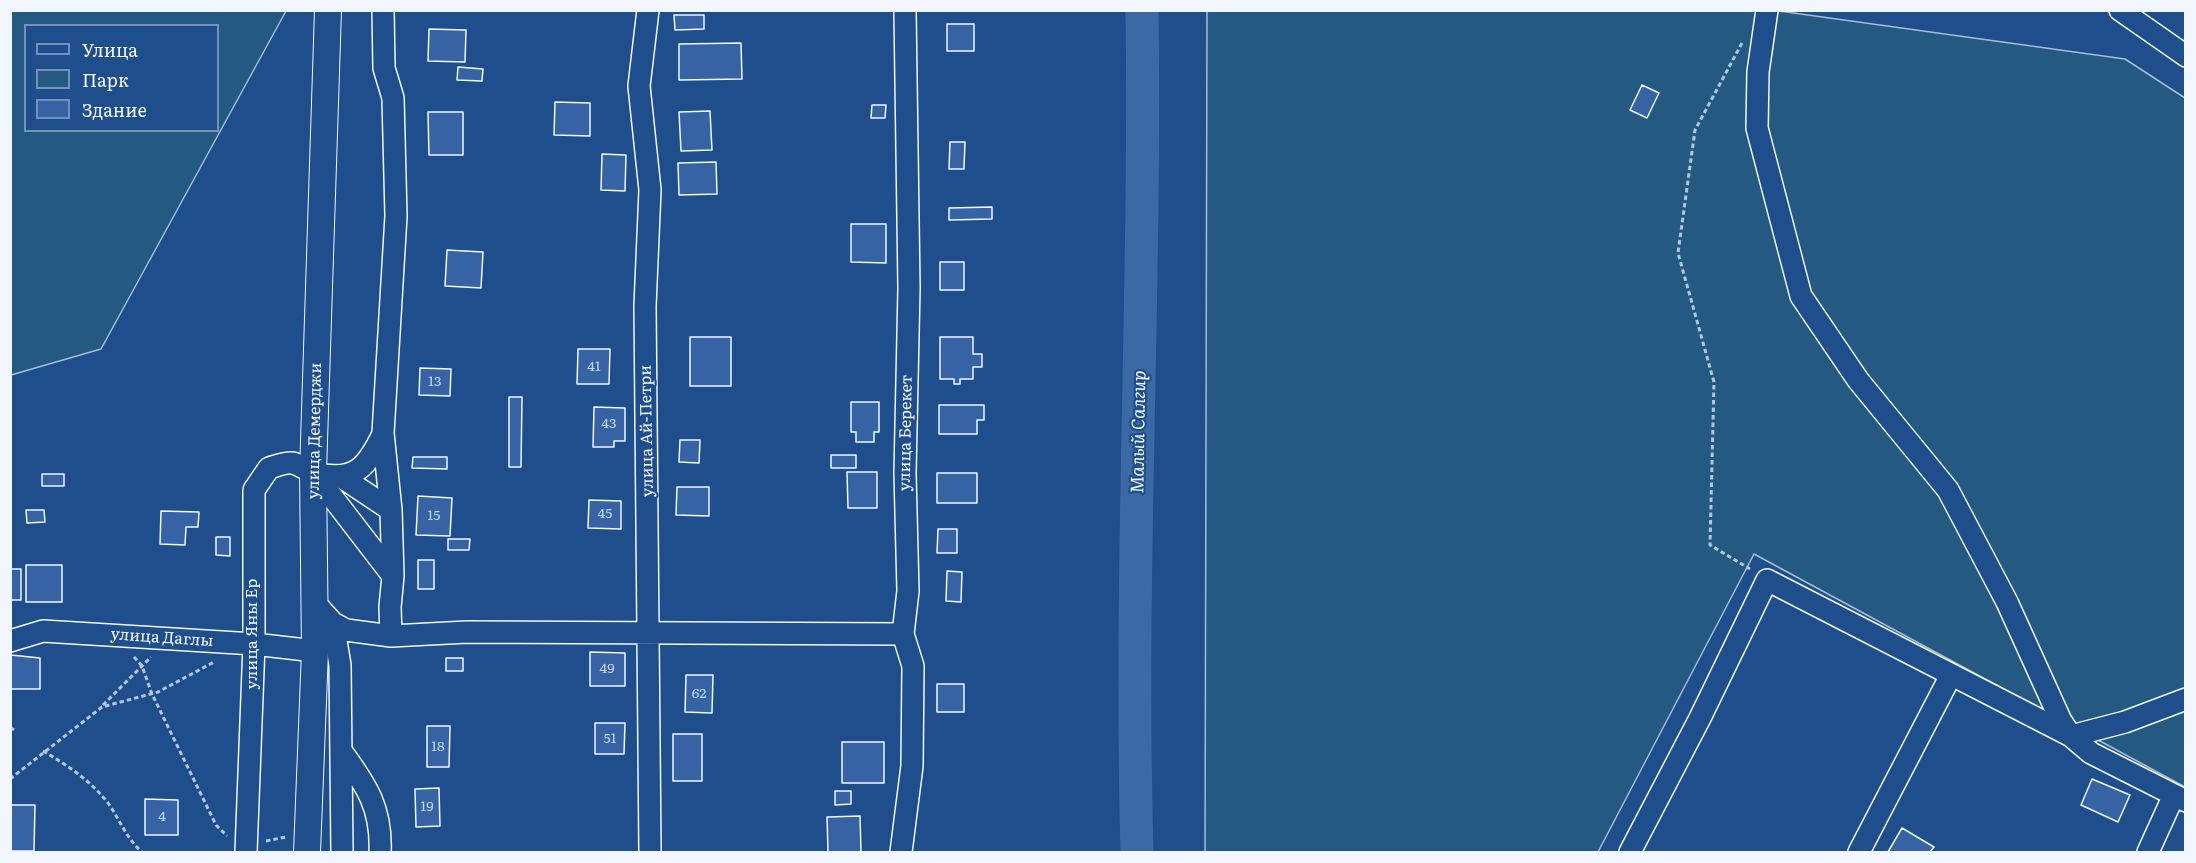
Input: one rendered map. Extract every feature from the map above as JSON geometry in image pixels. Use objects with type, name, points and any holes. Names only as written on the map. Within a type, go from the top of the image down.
[{"type":"main road","name":"улица Демерджи","points":[[308,842],[315,651],[314,472],[328,10]]},
{"type":"street","points":[[383,10],[384,68],[393,98],[396,216],[383,433],[391,510],[393,576],[390,607],[391,636]]},
{"type":"street","name":"улица Ай-Петри","points":[[648,10],[639,86],[650,190],[645,306],[650,632],[650,852]]},
{"type":"street","name":"улица Берекет","points":[[901,852],[912,766],[913,666],[903,634],[908,591],[905,473],[909,288],[905,10]]},
{"type":"street","points":[[1767,10],[1758,72],[1756,128],[1801,296],[1858,380],[1948,489],[2007,602],[2061,721],[2071,736]]},
{"type":"street","points":[[2120,10],[2186,56]]},
{"type":"street","points":[[340,476],[360,469],[370,460],[383,433]]},
{"type":"street","name":"улица Яны Ер","points":[[246,849],[254,644],[254,490],[269,468],[292,463],[314,472],[340,476]]},
{"type":"street","points":[[314,472],[393,576]]},
{"type":"street","points":[[340,476],[391,510]]},
{"type":"street","points":[[1630,852],[1700,718],[1767,580],[2071,736],[2091,753],[2180,798],[2148,852]]},
{"type":"street","points":[[314,602],[333,623],[346,630],[391,636],[467,632],[903,634]]},
{"type":"street","points":[[333,623],[340,665],[342,852]]},
{"type":"street","name":"улица Даглы","points":[[10,641],[43,631],[254,644],[315,651]]},
{"type":"street","points":[[1859,852],[1951,675]]},
{"type":"street","points":[[2071,736],[2125,722],[2186,699]]},
{"type":"street","points":[[342,752],[366,785],[372,798],[379,822],[380,852]]},
{"type":"path","points":[[1743,40],[1695,130],[1678,253],[1714,382],[1710,545],[1767,580]]},
{"type":"path","points":[[117,636],[142,666],[152,694],[216,825],[234,842],[246,849],[308,842]]},
{"type":"path","points":[[10,778],[102,707],[168,639]]},
{"type":"path","points":[[102,707],[152,694],[218,660]]},
{"type":"path","points":[[10,728],[15,730]]},
{"type":"path","points":[[43,751],[73,768],[108,803],[130,841],[142,852]]},
{"type":"green space","points":[[11,10],[286,11],[101,349],[11,375]]},
{"type":"green space","points":[[1207,11],[1779,11],[2125,59],[2185,98],[2185,787],[1754,554],[1598,852],[1205,852]]},
{"type":"building","points":[[674,15],[704,15],[704,29],[675,30]]},
{"type":"building","points":[[947,24],[974,24],[974,51],[947,51]]},
{"type":"building","points":[[429,29],[466,30],[465,62],[428,61]]},
{"type":"building","points":[[741,43],[742,79],[679,80],[679,44]]},
{"type":"building","points":[[458,67],[483,69],[482,81],[457,80]]},
{"type":"building","points":[[1642,85],[1659,93],[1647,118],[1630,110]]},
{"type":"building","points":[[555,102],[590,103],[590,136],[554,135]]},
{"type":"building","points":[[872,105],[886,105],[885,118],[871,118]]},
{"type":"building","points":[[710,111],[712,150],[681,151],[679,112]]},
{"type":"building","points":[[428,112],[463,112],[463,155],[429,155]]},
{"type":"building","points":[[950,142],[965,142],[964,169],[949,169]]},
{"type":"building","points":[[602,154],[626,155],[625,191],[601,190]]},
{"type":"building","points":[[716,162],[717,194],[679,195],[678,163]]},
{"type":"building","points":[[992,207],[992,219],[949,220],[949,208]]},
{"type":"building","points":[[851,224],[886,224],[886,263],[851,262]]},
{"type":"building","points":[[447,250],[483,252],[481,288],[445,286]]},
{"type":"building","points":[[940,262],[964,262],[964,290],[940,290]]},
{"type":"building","points":[[690,337],[731,337],[731,386],[690,386]]},
{"type":"building","points":[[940,337],[973,337],[973,354],[982,354],[982,367],[973,367],[973,379],[960,379],[960,384],[954,384],[954,379],[940,379]]},
{"type":"building","points":[[578,349],[610,349],[609,384],[577,384]]},
{"type":"building","points":[[420,368],[451,369],[450,396],[419,395]]},
{"type":"building","points":[[509,397],[522,397],[521,467],[509,467]]},
{"type":"building","points":[[851,402],[879,402],[879,432],[874,432],[874,442],[856,442],[856,432],[851,432]]},
{"type":"building","points":[[939,405],[984,405],[984,420],[977,420],[977,434],[939,434]]},
{"type":"building","points":[[594,407],[625,408],[625,441],[614,441],[614,447],[593,447]]},
{"type":"building","points":[[680,440],[700,440],[699,463],[679,462]]},
{"type":"building","points":[[831,455],[856,455],[856,468],[831,468]]},
{"type":"building","points":[[413,457],[447,457],[447,469],[412,468]]},
{"type":"building","points":[[847,472],[877,472],[877,508],[848,508]]},
{"type":"building","points":[[937,473],[977,473],[977,503],[937,503]]},
{"type":"building","points":[[42,474],[64,474],[64,486],[42,486]]},
{"type":"building","points":[[677,487],[709,487],[709,516],[676,515]]},
{"type":"building","points":[[418,496],[452,498],[450,536],[416,535]]},
{"type":"building","points":[[589,500],[621,501],[621,529],[588,528]]},
{"type":"building","points":[[26,510],[44,510],[45,522],[27,523]]},
{"type":"building","points":[[161,511],[199,512],[198,527],[186,527],[185,545],[160,544]]},
{"type":"building","points":[[938,529],[957,529],[957,553],[937,553]]},
{"type":"building","points":[[216,537],[230,537],[230,556],[216,555]]},
{"type":"building","points":[[448,539],[470,539],[469,550],[448,550]]},
{"type":"building","points":[[418,560],[434,560],[434,589],[418,589]]},
{"type":"building","points":[[26,565],[62,565],[62,602],[26,602]]},
{"type":"building","points":[[10,569],[21,569],[21,600],[10,600]]},
{"type":"building","points":[[947,571],[962,572],[961,602],[946,601]]},
{"type":"building","points":[[590,652],[625,653],[625,686],[590,686]]},
{"type":"building","points":[[11,655],[40,658],[40,689],[11,689]]},
{"type":"building","points":[[446,658],[463,658],[463,671],[446,671]]},
{"type":"building","points":[[686,675],[713,675],[712,713],[685,712]]},
{"type":"building","points":[[937,684],[964,684],[964,712],[937,712]]},
{"type":"building","points":[[595,723],[625,723],[624,754],[595,754]]},
{"type":"building","points":[[427,726],[450,726],[449,767],[427,767]]},
{"type":"building","points":[[673,734],[702,734],[702,781],[673,781]]},
{"type":"building","points":[[842,742],[884,742],[884,783],[842,783]]},
{"type":"building","points":[[2092,779],[2130,795],[2118,822],[2081,805]]},
{"type":"building","points":[[439,788],[440,826],[416,827],[415,789]]},
{"type":"building","points":[[835,791],[851,791],[851,804],[835,805]]},
{"type":"building","points":[[145,799],[178,800],[178,835],[145,835]]},
{"type":"building","points":[[10,805],[35,805],[34,851],[10,851]]},
{"type":"building","points":[[860,816],[861,852],[828,852],[827,817]]},
{"type":"building","points":[[1902,828],[1934,847],[1930,852],[1888,852]]},
{"type":"waterway","name":"Малый Салгир","points":[[1137,852],[1135,642],[1142,221],[1142,10]]}]
